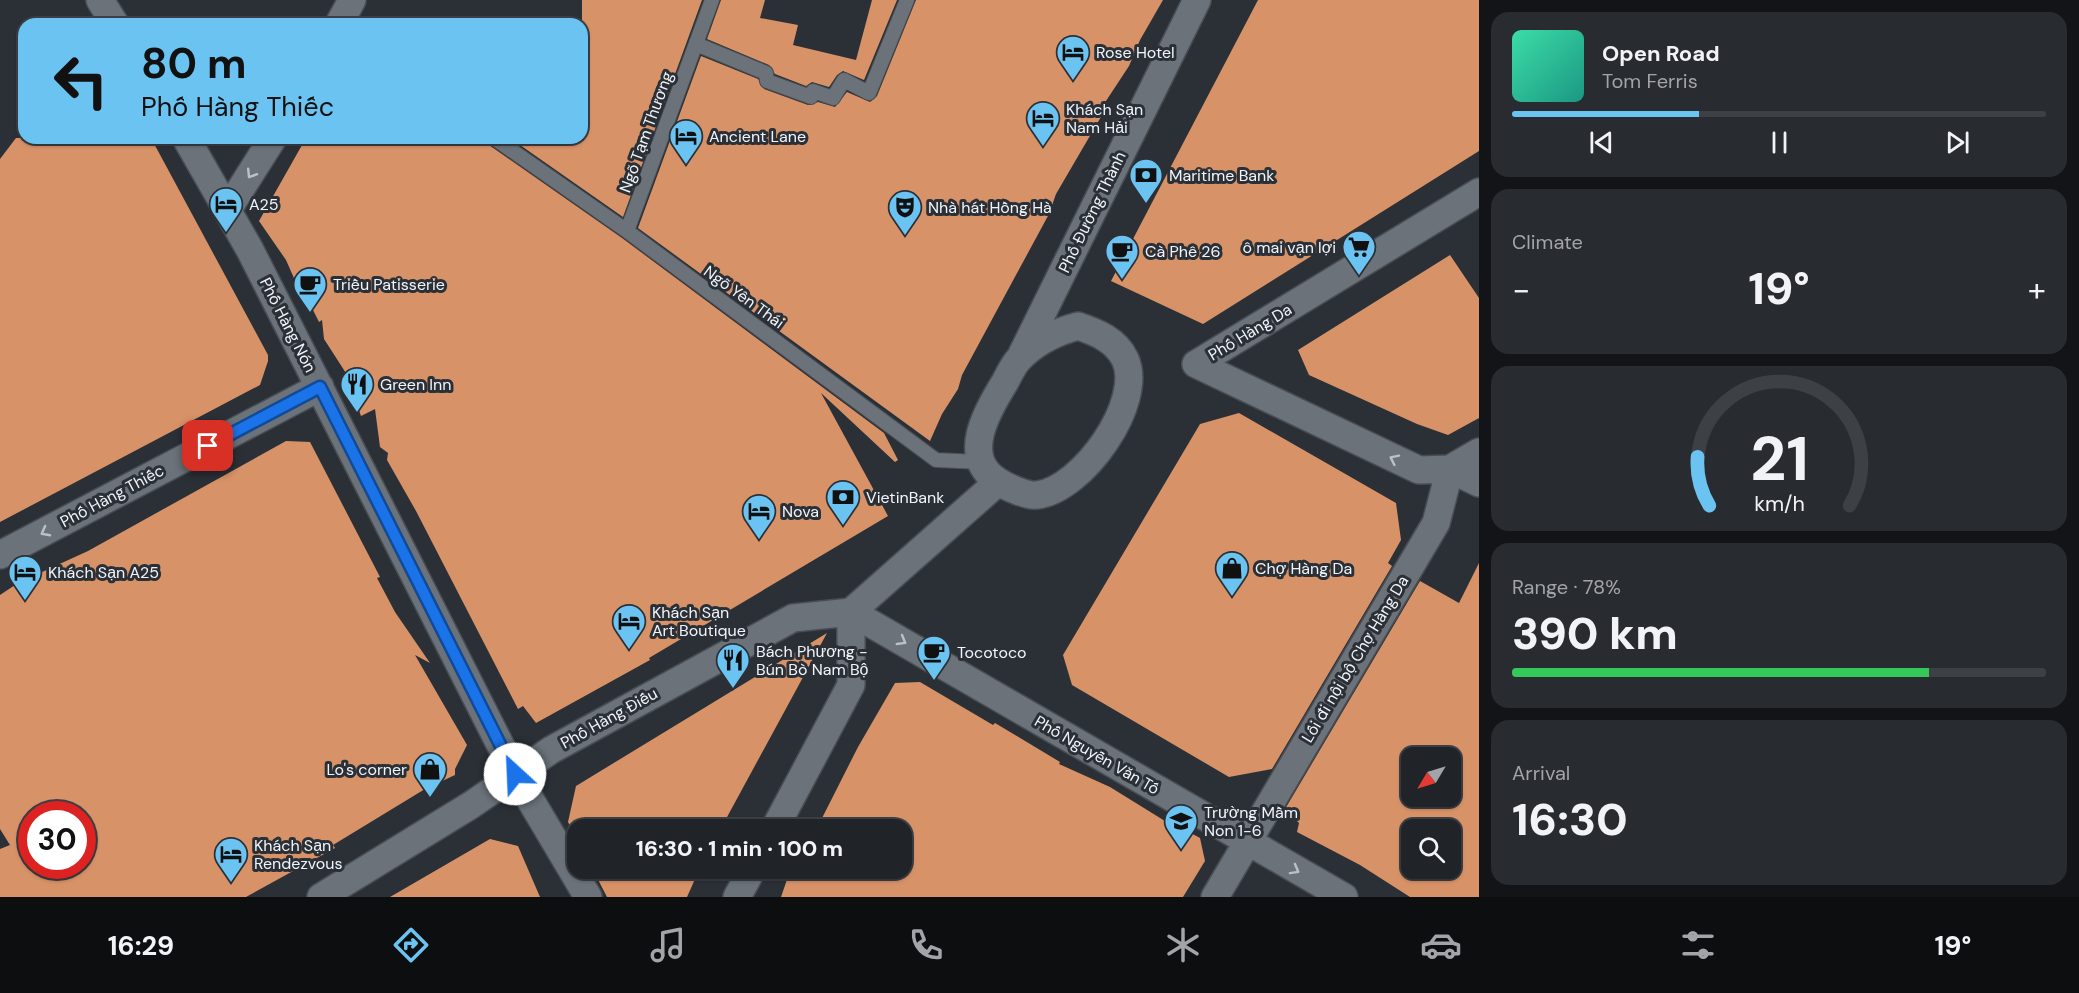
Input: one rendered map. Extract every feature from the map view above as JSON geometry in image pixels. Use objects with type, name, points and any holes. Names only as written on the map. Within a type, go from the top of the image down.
[{"type":"street","points":[[100,0],[111,18]]},
{"type":"street","name":"Phố Đường Thành","points":[[1019,359],[1197,0]]},
{"type":"street","name":"Phố Hàng Nón","points":[[190,144],[228,209],[320,387],[515,774],[588,897]]},
{"type":"street","points":[[228,209],[269,144]]},
{"type":"street","name":"Phố Hàng Da","points":[[1450,469],[1419,470],[1196,364],[1479,192]]},
{"type":"street","points":[[1078,326],[1104,335],[1125,359],[1129,393],[1110,433],[1080,473],[1060,489],[1035,496],[989,472],[977,437],[992,403],[1019,359],[1055,332],[1078,326]]},
{"type":"street","name":"Phố Hàng Thiếc","points":[[0,555],[320,387]]},
{"type":"street","points":[[1450,469],[1479,452]]},
{"type":"street","points":[[1450,469],[1479,483]]},
{"type":"street","name":"Lối đi nội bộ Chợ Hàng Da","points":[[1215,897],[1436,523],[1450,469]]},
{"type":"street","points":[[780,819],[851,685],[851,612],[989,472]]},
{"type":"street","name":"Phố Hàng Điếu","points":[[321,897],[471,805],[551,750],[793,618],[851,612]]},
{"type":"street","name":"Phố Nguyễn Văn Tố","points":[[851,612],[1344,897]]},
{"type":"street","points":[[737,897],[747,879]]},
{"type":"lane","name":"Ngõ Tạm Thương","points":[[627,231],[712,0]]},
{"type":"lane","points":[[696,45],[766,73],[767,81],[811,97],[813,91],[833,98],[844,80],[869,93],[907,0]]},
{"type":"lane","name":"Ngõ Yên Thái","points":[[503,144],[627,231],[936,460],[989,472]]},
{"type":"building","points":[[582,0],[702,0],[623,217],[519,144],[588,144],[588,18],[582,18]]},
{"type":"building","points":[[721,0],[765,0],[760,18],[798,25],[793,45],[856,60],[872,0],[897,0],[864,80],[843,71],[837,75],[829,87],[812,82],[806,86],[775,74],[769,65],[707,39]]},
{"type":"building","points":[[916,0],[1163,0],[1140,40],[1129,66],[1104,104],[1105,110],[1056,194],[1049,214],[962,375],[958,389],[942,414],[930,441],[638,228],[701,56],[758,79],[764,89],[808,105],[818,102],[835,107],[847,92],[870,102],[877,96]]},
{"type":"building","points":[[1258,0],[1479,0],[1479,151],[1203,324],[1111,281]]},
{"type":"building","points":[[16,138],[18,138],[18,144],[154,144],[268,355],[268,361],[260,385],[0,522],[0,159]]},
{"type":"building","points":[[303,144],[488,144],[622,238],[884,433],[898,460],[895,462],[821,393],[888,516],[649,658],[650,660],[536,723],[523,706],[518,709],[416,511],[387,460],[388,453],[380,447],[375,409],[361,416],[350,385],[353,384],[324,339],[322,320],[319,322],[300,284],[297,285],[286,260],[259,221]]},
{"type":"building","points":[[1450,255],[1479,298],[1479,418],[1448,435],[1417,424],[1309,375],[1298,350]]},
{"type":"building","name":"Chợ Hàng Da","points":[[1239,413],[1396,503],[1401,540],[1388,563],[1392,566],[1272,769],[1229,777],[1072,685],[1063,655],[1200,424]]},
{"type":"building","points":[[286,441],[310,442],[380,577],[377,578],[395,612],[430,663],[415,655],[467,745],[455,769],[455,775],[425,789],[333,845],[335,848],[246,897],[0,897],[0,849],[10,845],[0,829],[0,595],[18,583],[88,551]]},
{"type":"building","points":[[1479,563],[1479,897],[1410,897],[1360,865],[1297,832],[1299,823],[1285,809],[1420,581],[1459,603]]},
{"type":"building","points":[[827,633],[726,819],[569,819],[576,786]]},
{"type":"building","points":[[920,682],[993,725],[995,723],[1060,762],[1059,764],[1110,787],[1173,826],[1174,824],[1200,838],[1205,861],[1183,897],[781,897],[787,879],[912,879],[912,819],[822,819],[858,747],[895,683]]},
{"type":"building","points":[[490,839],[518,846],[540,897],[390,897]]},
{"type":"building","points":[[598,879],[695,879],[687,897],[607,897]]},
{"type":"place","name":"Rose Hotel","points":[[1073,81]]},
{"type":"place","name":"Khách Sạn Nam Hải","points":[[1043,147]]},
{"type":"place","name":"Ancient Lane","points":[[686,165]]},
{"type":"place","name":"Maritime Bank","points":[[1146,204]]},
{"type":"place","name":"A25","points":[[226,233]]},
{"type":"place","name":"Nhà hát Hồng Hà","points":[[905,236]]},
{"type":"place","name":"ô mai vạn lợi","points":[[1359,276]]},
{"type":"place","name":"Cà Phê 26","points":[[1122,280]]},
{"type":"place","name":"Triều Patisserie","points":[[310,313]]},
{"type":"place","name":"Green Inn","points":[[357,413]]},
{"type":"place","name":"VietinBank","points":[[843,526]]},
{"type":"place","name":"Nova","points":[[759,540]]},
{"type":"place","name":"Chợ Hàng Da","points":[[1232,597]]},
{"type":"place","name":"Khách Sạn A25","points":[[25,601]]},
{"type":"place","name":"Khách Sạn Art Boutique","points":[[629,650]]},
{"type":"place","name":"Tocotoco","points":[[934,681]]},
{"type":"place","name":"Bách Phương - Bún Bò Nam Bộ","points":[[733,689]]},
{"type":"place","name":"Lo's corner","points":[[430,798]]},
{"type":"place","name":"Trường Mầm Non 1-6","points":[[1181,850]]},
{"type":"place","name":"Khách Sạn Rendezvous","points":[[231,883]]},
{"type":"route","points":[[208,446],[320,387],[488,716],[515,774]]}]
